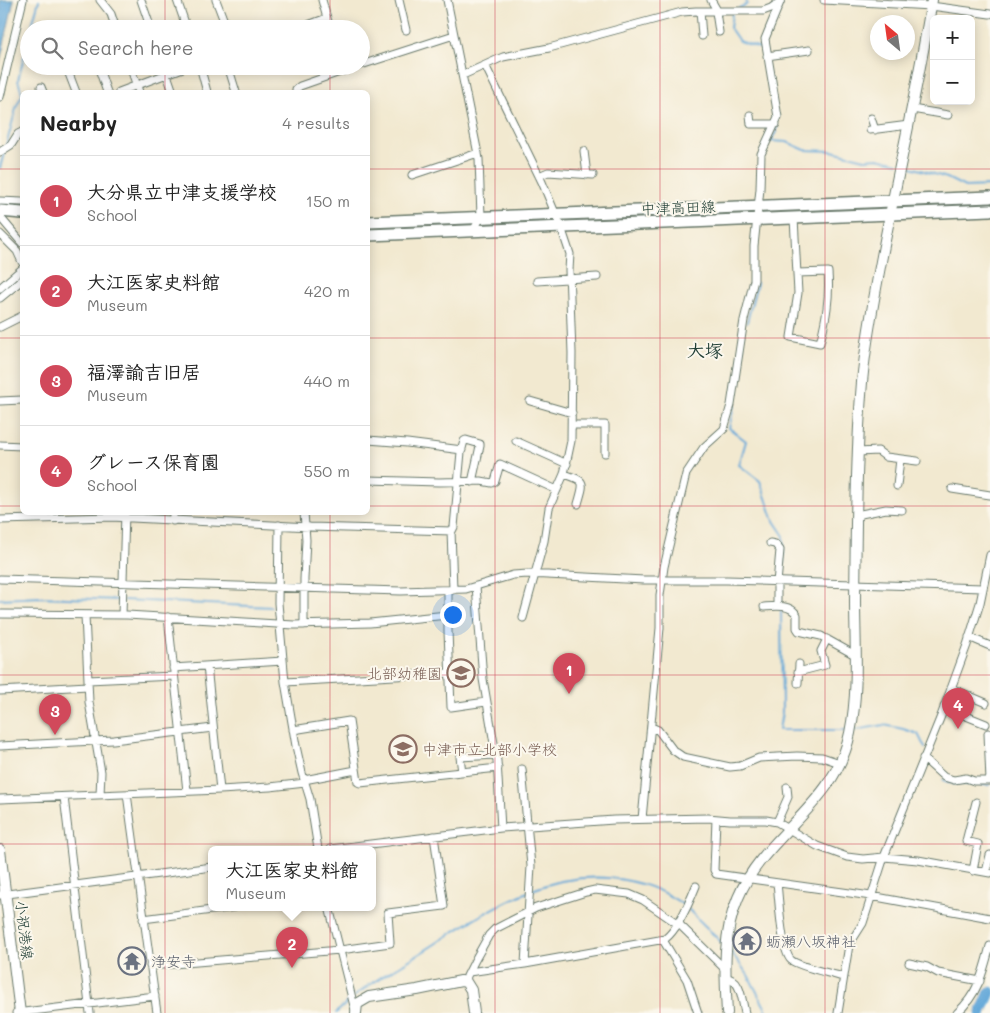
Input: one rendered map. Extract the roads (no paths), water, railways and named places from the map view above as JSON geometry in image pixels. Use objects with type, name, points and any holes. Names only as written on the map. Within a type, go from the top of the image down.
[{"type":"main road","name":"中津高田線","points":[[370,222],[990,197]]},
{"type":"main road","name":"中津高田線","points":[[370,235],[990,210]]},
{"type":"main road","points":[[0,211],[20,213]]},
{"type":"street","points":[[0,97],[23,0]]},
{"type":"street","points":[[100,0],[111,14],[113,20]]},
{"type":"street","points":[[141,0],[148,20]]},
{"type":"street","points":[[177,0],[184,20]]},
{"type":"street","points":[[216,0],[223,20]]},
{"type":"street","points":[[322,0],[327,18],[322,20]]},
{"type":"street","points":[[399,0],[406,30]]},
{"type":"street","points":[[447,0],[478,153],[481,217],[473,231]]},
{"type":"street","points":[[711,0],[717,12],[719,32]]},
{"type":"street","points":[[824,0],[931,3],[990,14]]},
{"type":"street","points":[[463,76],[503,57],[549,48],[673,14],[700,11],[762,11],[771,8],[780,1]]},
{"type":"street","points":[[642,819],[660,628],[662,580],[669,542],[686,474],[704,447],[723,431],[727,422],[744,320],[754,280],[756,219],[762,154],[779,114],[765,39],[780,1]]},
{"type":"street","points":[[727,1013],[726,941],[736,902],[747,880],[766,854],[818,798],[840,764],[852,724],[855,655],[856,514],[863,379],[869,326],[889,214],[912,110],[931,3]]},
{"type":"street","points":[[700,11],[702,36]]},
{"type":"street","points":[[762,11],[773,18]]},
{"type":"street","points":[[370,62],[454,36]]},
{"type":"street","points":[[767,56],[808,50]]},
{"type":"street","points":[[485,65],[539,176],[556,214],[570,254],[572,425],[567,464],[549,508],[544,537],[523,618]]},
{"type":"street","points":[[69,75],[75,90]]},
{"type":"street","points":[[101,75],[107,90]]},
{"type":"street","points":[[133,75],[138,89],[165,75]]},
{"type":"street","points":[[167,75],[172,90]]},
{"type":"street","points":[[202,75],[206,90]]},
{"type":"street","points":[[231,75],[235,90]]},
{"type":"street","points":[[296,90],[300,86],[326,75]]},
{"type":"street","points":[[912,110],[948,115]]},
{"type":"street","points":[[750,115],[751,124],[776,124]]},
{"type":"street","points":[[872,118],[872,130],[909,125]]},
{"type":"street","points":[[0,152],[11,145],[20,134]]},
{"type":"street","points":[[539,176],[548,172],[590,175],[584,151]]},
{"type":"street","points":[[412,175],[478,153]]},
{"type":"street","points":[[0,201],[20,202]]},
{"type":"street","points":[[0,217],[20,239]]},
{"type":"street","points":[[794,218],[798,293],[791,337],[820,343],[827,316],[830,291],[828,272],[797,273]]},
{"type":"street","points":[[0,234],[17,251],[20,258]]},
{"type":"street","points":[[0,288],[20,271]]},
{"type":"street","points":[[538,281],[597,277]]},
{"type":"street","points":[[0,298],[20,282]]},
{"type":"street","points":[[0,327],[20,317]]},
{"type":"street","points":[[0,401],[20,400]]},
{"type":"street","points":[[530,400],[572,413]]},
{"type":"street","points":[[572,425],[605,425],[605,453]]},
{"type":"street","points":[[370,440],[462,450]]},
{"type":"street","points":[[472,482],[480,444],[464,440],[454,527],[450,530],[450,590],[447,616],[451,707],[486,702]]},
{"type":"street","points":[[516,442],[567,464]]},
{"type":"street","points":[[0,445],[20,446]]},
{"type":"street","points":[[858,452],[881,451],[886,457],[917,461]]},
{"type":"street","points":[[897,486],[900,459]]},
{"type":"street","points":[[370,480],[492,483],[500,464],[557,490]]},
{"type":"street","points":[[564,474],[579,479],[582,482],[583,486],[578,504]]},
{"type":"street","points":[[952,489],[990,495]]},
{"type":"street","points":[[856,514],[902,510]]},
{"type":"street","points":[[0,520],[70,515],[125,515],[173,521],[450,530]]},
{"type":"street","points":[[122,615],[125,515]]},
{"type":"street","points":[[173,515],[173,521]]},
{"type":"street","points":[[304,515],[306,540],[304,625]]},
{"type":"street","points":[[279,525],[278,587],[285,682],[293,730],[304,781],[310,799],[318,846]]},
{"type":"street","points":[[770,543],[775,544],[780,550],[777,606]]},
{"type":"street","points":[[838,1013],[849,945],[863,923],[884,857],[951,688],[980,603],[990,559]]},
{"type":"street","points":[[0,579],[392,591],[466,589],[513,575],[535,574],[662,580],[983,588]]},
{"type":"street","points":[[476,586],[486,702],[498,768],[501,828]]},
{"type":"street","points":[[764,607],[787,607],[796,612],[797,628],[799,631],[827,639],[855,655]]},
{"type":"street","points":[[0,614],[122,615],[304,625],[370,623],[447,616]]},
{"type":"street","points":[[85,615],[90,713],[101,772],[100,795]]},
{"type":"street","points":[[168,617],[172,668],[187,791]]},
{"type":"street","points":[[969,637],[990,646]]},
{"type":"street","points":[[798,672],[825,665],[821,651],[827,639]]},
{"type":"street","points":[[172,668],[283,661]]},
{"type":"street","points":[[798,664],[798,683]]},
{"type":"street","points":[[207,666],[220,790]]},
{"type":"street","points":[[285,682],[450,673]]},
{"type":"street","points":[[0,691],[174,676]]},
{"type":"street","points":[[951,688],[986,703]]},
{"type":"street","points":[[944,707],[986,724]]},
{"type":"street","points":[[293,730],[349,721],[358,782],[360,784],[498,768]]},
{"type":"street","points":[[651,727],[658,730],[673,750],[683,757],[730,767],[740,766],[759,758],[797,756],[822,757],[840,764]]},
{"type":"street","points":[[0,746],[95,741],[213,728]]},
{"type":"street","points":[[923,758],[944,778],[990,781],[988,733]]},
{"type":"street","points":[[462,772],[460,757],[496,755]]},
{"type":"street","points":[[522,769],[531,878],[525,964]]},
{"type":"street","points":[[0,799],[270,788],[356,770]]},
{"type":"street","points":[[777,822],[788,797],[787,787]]},
{"type":"street","points":[[127,794],[157,1013]]},
{"type":"street","points":[[64,797],[90,1009]]},
{"type":"street","points":[[973,871],[978,844],[966,841],[976,802]]},
{"type":"street","points":[[354,846],[501,828],[642,819],[716,819],[777,822],[817,846],[847,857],[862,859],[884,857],[918,860],[973,871],[988,872],[990,855]]},
{"type":"street","points":[[716,819],[714,873],[718,875],[871,896],[990,918]]},
{"type":"street","points":[[150,966],[340,950],[390,942],[388,913],[444,906],[434,836]]},
{"type":"street","name":"小祝港線","points":[[0,850],[3,895],[20,1013]]},
{"type":"street","points":[[3,895],[208,868]]},
{"type":"street","points":[[777,883],[784,945],[789,958],[796,963],[843,977]]},
{"type":"street","points":[[356,1013],[357,1004],[369,997],[417,990],[525,964],[663,940],[677,923],[696,886]]},
{"type":"street","points":[[474,1013],[467,977],[492,932],[528,912],[586,892],[602,890],[634,896],[677,923],[736,982],[745,1013]]},
{"type":"street","points":[[143,919],[208,911]]},
{"type":"street","points":[[330,911],[356,1013]]},
{"type":"street","points":[[663,940],[687,980],[698,1013]]},
{"type":"street","points":[[957,1013],[965,1006],[980,981],[990,946]]},
{"type":"street","points":[[909,963],[927,967],[938,973],[980,981]]},
{"type":"street","points":[[16,1013],[90,1009],[154,996]]},
{"type":"water","points":[[0,0],[14,0],[0,62]]},
{"type":"waterway","points":[[33,20],[39,0]]},
{"type":"waterway","points":[[739,8],[747,4],[746,0]]},
{"type":"waterway","points":[[732,14],[730,28],[739,41],[764,50]]},
{"type":"waterway","points":[[20,72],[18,80],[21,90]]},
{"type":"waterway","points":[[6,146],[20,99]]},
{"type":"waterway","points":[[770,142],[777,126]]},
{"type":"waterway","points":[[771,141],[787,142],[805,150],[832,151],[865,159],[878,158],[898,163]]},
{"type":"waterway","points":[[0,168],[4,153]]},
{"type":"waterway","points":[[905,165],[947,178],[965,187],[990,186]]},
{"type":"waterway","points":[[747,322],[757,283]]},
{"type":"waterway","points":[[741,363],[743,346]]},
{"type":"waterway","points":[[734,405],[729,428],[746,441],[739,465],[760,481],[774,521],[784,536],[784,561],[781,576]]},
{"type":"waterway","points":[[781,588],[781,604]]},
{"type":"waterway","points":[[0,599],[40,597],[120,600]]},
{"type":"waterway","points":[[124,600],[272,607]]},
{"type":"waterway","points":[[781,610],[782,712],[779,730],[848,730]]},
{"type":"waterway","points":[[855,730],[884,725],[903,729],[918,734],[925,748]]},
{"type":"waterway","points":[[943,780],[955,784],[990,785]]},
{"type":"waterway","points":[[532,890],[571,879],[611,878],[649,887],[668,895],[685,906]]},
{"type":"waterway","points":[[355,996],[471,921],[528,892]]},
{"type":"waterway","points":[[688,909],[722,943]]},
{"type":"waterway","points":[[731,952],[748,975],[768,1013]]},
{"type":"waterway","points":[[981,1013],[990,992]]},
{"type":"waterway","points":[[336,1013],[351,999]]},
{"type":"place","name":"北部幼稚園","points":[[461,673]]},
{"type":"place","name":"大分県立中津支援学校","points":[[569,694]]},
{"type":"place","name":"グレース保育園","points":[[958,729]]},
{"type":"place","name":"福澤諭吉旧居","points":[[55,735]]},
{"type":"place","name":"中津市立北部小学校","points":[[403,749]]},
{"type":"place","name":"蛎瀬八坂神社","points":[[747,941]]},
{"type":"place","name":"浄安寺","points":[[132,961]]},
{"type":"place","name":"大江医家史料館","points":[[292,968]]},
{"type":"district","name":"大塚","points":[[705,350]]}]
